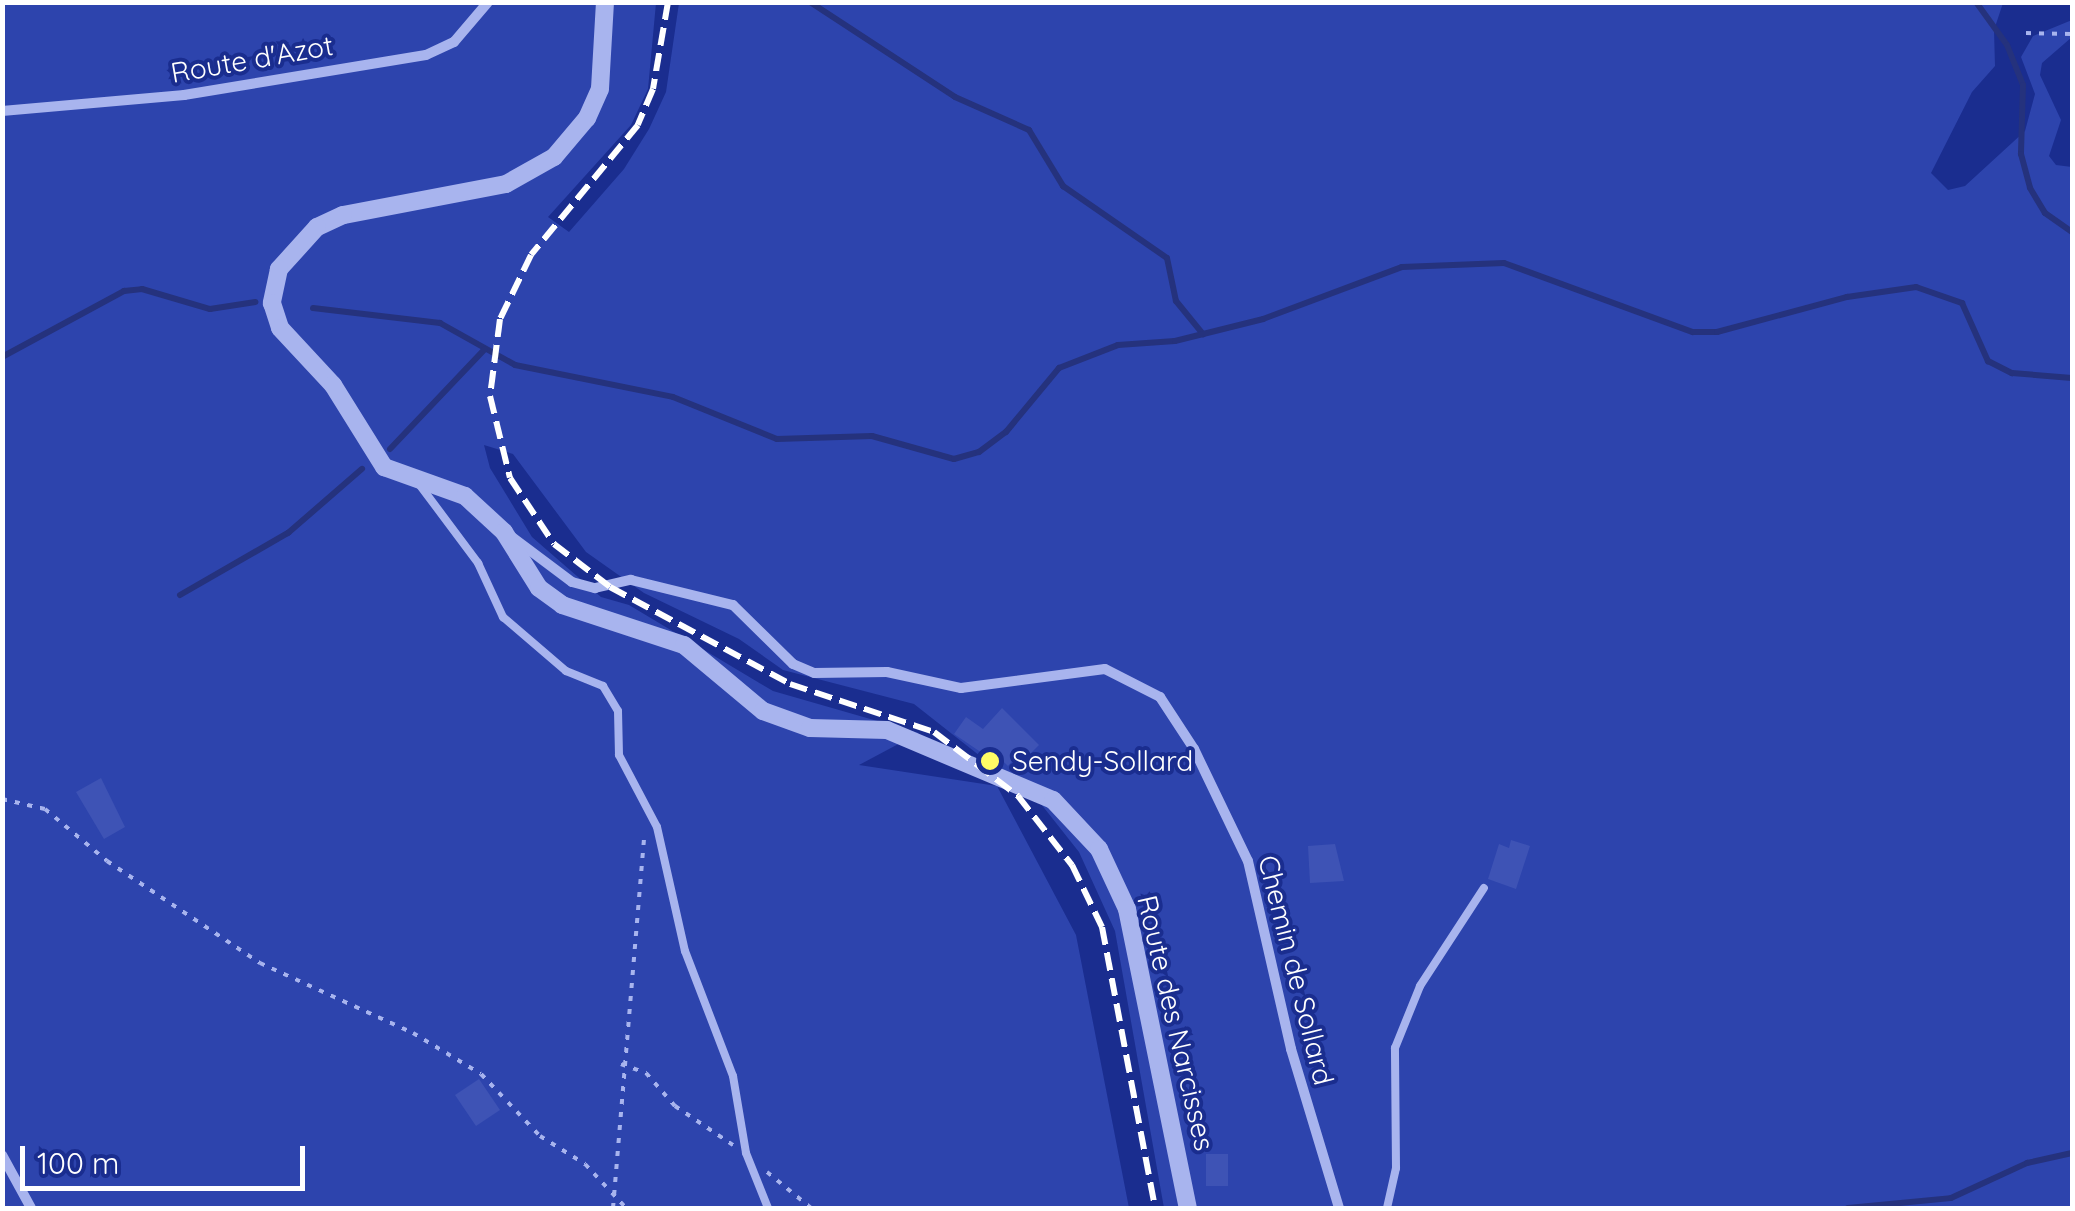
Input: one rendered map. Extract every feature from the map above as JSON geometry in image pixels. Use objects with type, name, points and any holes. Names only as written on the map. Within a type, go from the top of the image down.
[{"type":"street","name":"Route d'Azot","points":[[2,111],[184,95],[426,55],[454,42],[488,2]]},
{"type":"street","name":"Route des Narcisses","points":[[605,2],[600,89],[587,118],[554,157],[479,192],[332,219],[294,247],[279,269],[272,303],[285,338],[333,386],[373,456],[419,484],[466,496],[504,532],[539,588],[562,605],[684,645],[763,711],[810,728],[887,730],[1053,800],[1099,850],[1127,909],[1188,1208]]},
{"type":"street","name":"Chemin de Sollard","points":[[504,532],[572,582],[595,588],[630,580],[734,605],[785,657],[814,674],[887,672],[961,688],[1105,668],[1160,697],[1194,748],[1248,861],[1291,1049],[1339,1208]]},
{"type":"street","points":[[2,1155],[31,1208]]},
{"type":"lane","points":[[419,484],[478,562],[503,617],[566,670],[603,686],[618,711],[624,770],[647,806],[667,859],[684,951],[733,1076],[748,1159],[768,1208]]},
{"type":"lane","points":[[1387,1208],[1396,1168],[1396,1048],[1420,986],[1484,888]]},
{"type":"path","points":[[2026,34],[2072,34]]},
{"type":"path","points":[[2,799],[63,820],[107,861],[260,963],[412,1033],[481,1074],[540,1136],[585,1164],[626,1208]]},
{"type":"path","points":[[613,1208],[618,1200],[621,1064],[647,806]]},
{"type":"path","points":[[621,1064],[646,1074],[675,1106],[811,1208]]},
{"type":"shaded area","points":[[2,3],[656,3],[648,89],[631,125],[548,217],[569,232],[624,169],[649,129],[666,92],[679,3],[2003,3],[1994,30],[1995,66],[1972,92],[1931,173],[1948,190],[1965,186],[2025,131],[2035,94],[2021,57],[2033,36],[2072,20],[2072,37],[2042,63],[2040,75],[2061,120],[2049,156],[2056,165],[2072,167],[2072,1208],[1164,1208],[1115,931],[1079,852],[1041,804],[914,704],[783,670],[739,639],[644,593],[586,552],[513,454],[484,445],[490,468],[532,537],[601,597],[629,605],[773,691],[919,733],[859,765],[997,786],[1076,935],[1129,1208],[3,1208]]},
{"type":"building","points":[[1002,708],[1039,745],[1020,764],[1014,759],[1008,766],[989,748],[985,755],[954,734],[966,717],[983,729]]},
{"type":"building","points":[[101,778],[125,827],[104,839],[76,792]]},
{"type":"building","points":[[1511,840],[1530,846],[1516,889],[1488,879],[1499,844],[1509,848]]},
{"type":"building","points":[[1335,844],[1344,881],[1310,883],[1308,846]]},
{"type":"building","points":[[479,1079],[500,1110],[476,1126],[455,1095]]},
{"type":"building","points":[[1206,1154],[1228,1154],[1228,1186],[1206,1186]]},
{"type":"waterway","points":[[810,2],[955,97],[1029,130],[1063,186],[1167,258],[1176,301],[1203,334]]},
{"type":"waterway","points":[[1976,2],[2007,45],[2023,85],[2021,154],[2030,188],[2045,213],[2072,232]]},
{"type":"waterway","points":[[313,308],[440,323],[515,365],[673,397],[777,439],[872,436],[954,459],[979,452],[1006,432],[1059,368],[1118,345],[1175,341],[1263,319],[1402,267],[1504,263],[1693,332],[1717,332],[1847,297],[1916,287],[1962,303],[1988,361],[2012,373],[2072,378]]},
{"type":"waterway","points":[[2,357],[124,291],[142,289],[210,309],[255,302]]},
{"type":"waterway","points":[[390,449],[484,350]]},
{"type":"waterway","points":[[180,595],[288,533],[362,469]]},
{"type":"waterway","points":[[1848,1208],[1951,1198],[2027,1163],[2072,1153]]},
{"type":"railway","points":[[668,2],[653,89],[638,125],[531,255],[500,319],[490,396],[510,478],[554,544],[610,587],[790,684],[934,732],[1018,796],[1072,865],[1102,927],[1155,1208]]},
{"type":"place","name":"Sendy-Sollard","points":[[990,761]]}]
